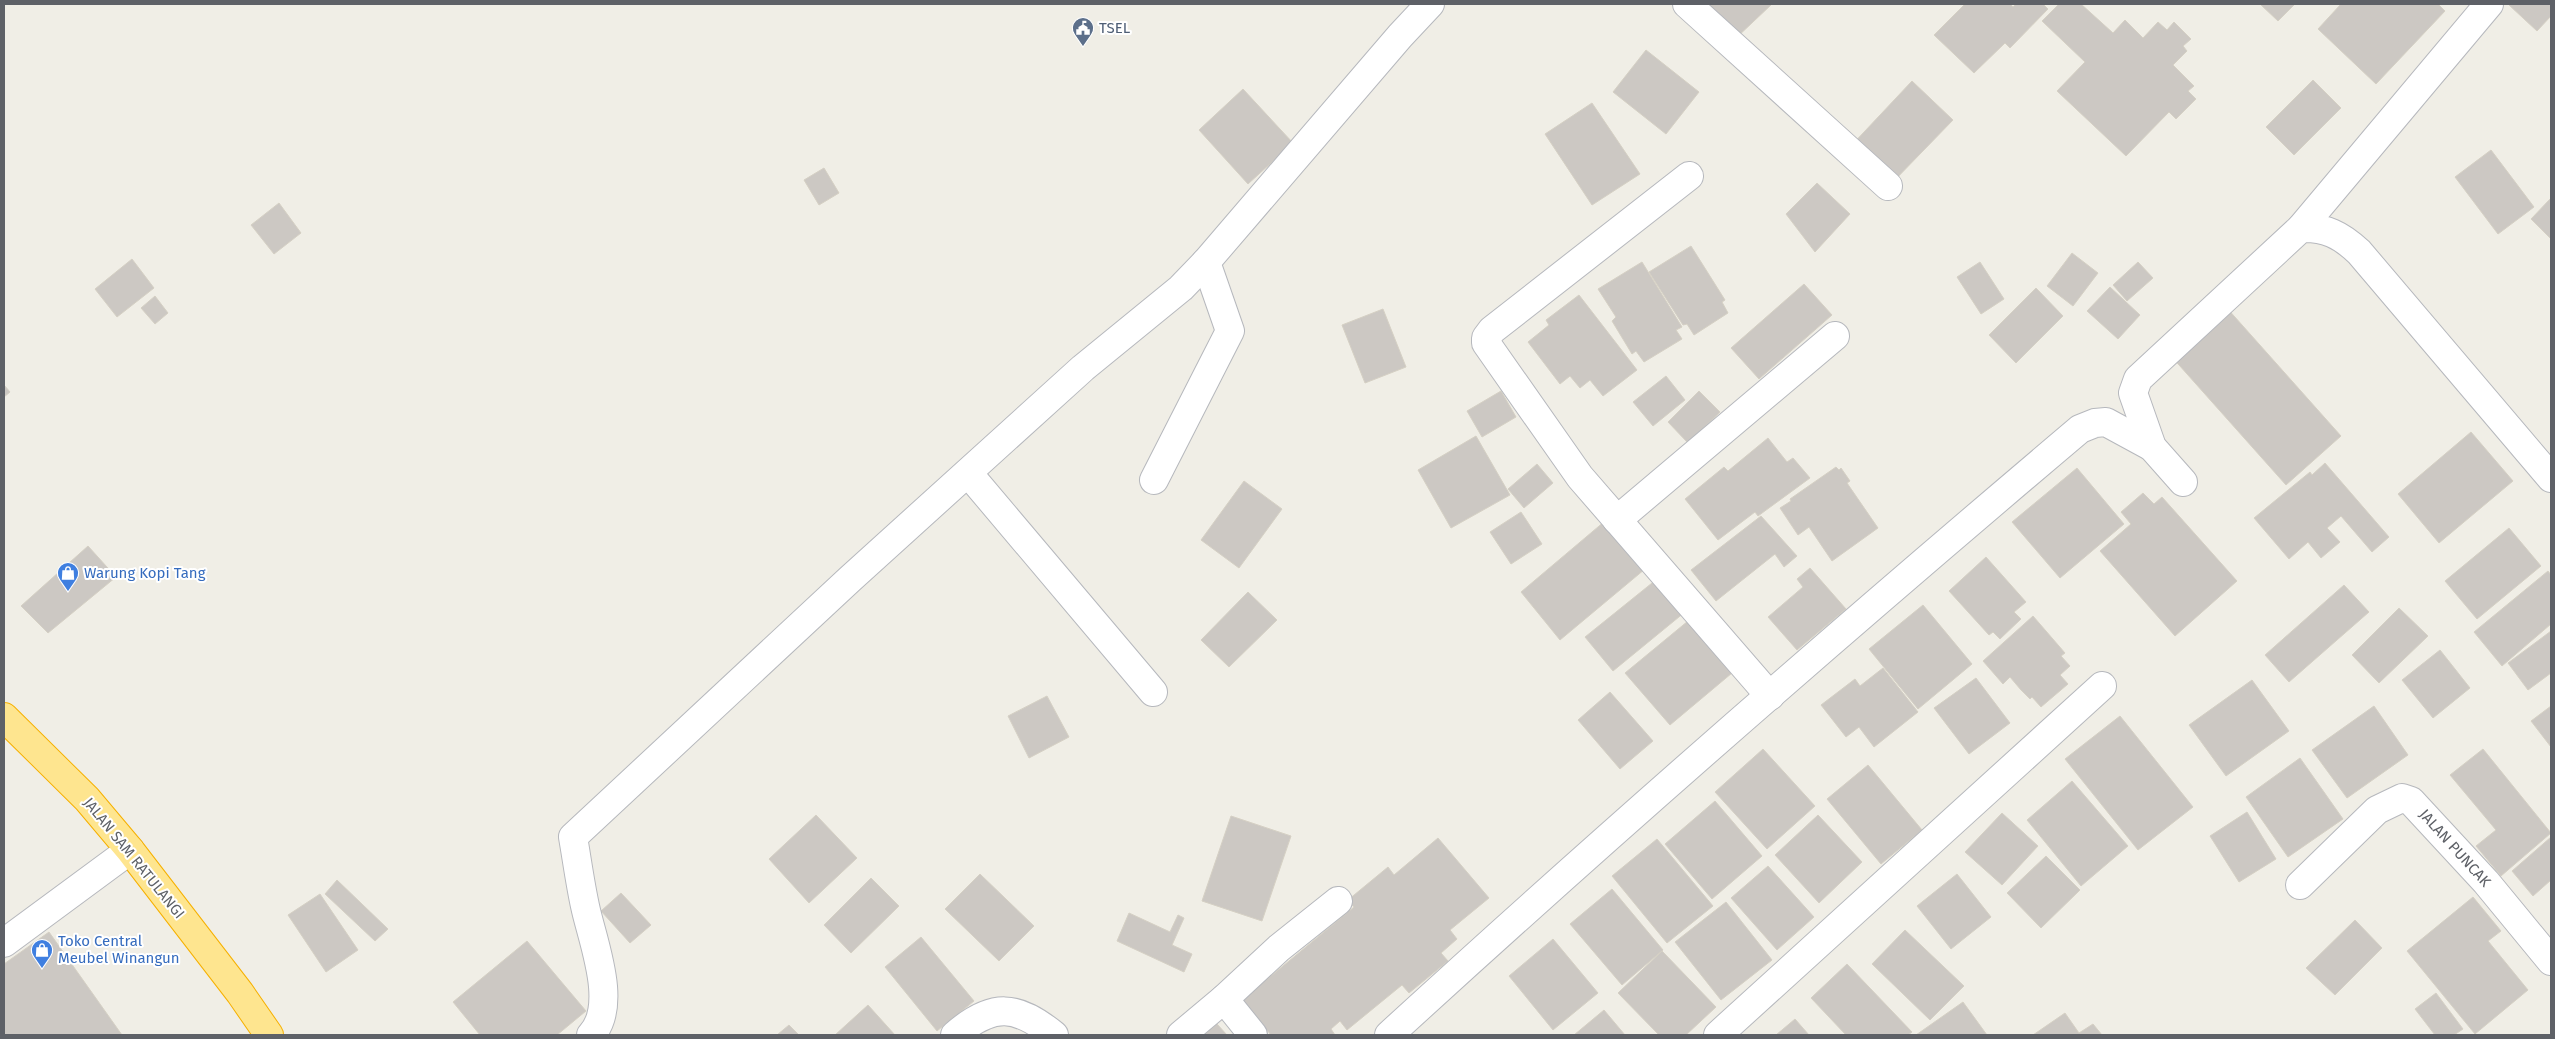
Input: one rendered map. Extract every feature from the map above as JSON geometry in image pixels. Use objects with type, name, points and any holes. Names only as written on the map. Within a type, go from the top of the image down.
[{"type":"highway","name":"JALAN SAM RATULANGI","points":[[4,717],[87,799],[130,850],[240,993],[269,1035]]},
{"type":"street","points":[[590,1035],[596,1030],[601,1014],[601,975],[585,907],[573,837],[1083,368],[1181,288],[1206,262],[1430,4]]},
{"type":"street","points":[[1686,4],[1888,186]]},
{"type":"street","points":[[2183,482],[2152,446],[2133,393],[2138,379],[2301,228],[2489,4]]},
{"type":"street","points":[[1689,176],[1492,330],[1486,338],[1491,354],[1552,440],[1617,520],[1770,696]]},
{"type":"street","points":[[2301,228],[2324,229],[2347,240],[2551,478]]},
{"type":"street","points":[[1154,480],[1230,331],[1206,262]]},
{"type":"street","points":[[1617,520],[1835,336]]},
{"type":"street","points":[[1389,1035],[1548,890],[1917,568],[2080,429],[2095,423],[2106,422],[2152,446]]},
{"type":"street","points":[[968,473],[1153,692]]},
{"type":"street","points":[[1718,1035],[2102,686]]},
{"type":"street","name":"JALAN PUNCAK","points":[[2300,885],[2377,810],[2402,798],[2411,801],[2492,888],[2551,961]]},
{"type":"street","points":[[4,943],[130,850]]},
{"type":"street","points":[[1181,1035],[1224,999],[1279,948],[1338,902]]},
{"type":"street","points":[[1224,999],[1254,1035]]},
{"type":"street","points":[[955,1035],[974,1021],[988,1014],[1014,1010],[1034,1019],[1054,1035]]},
{"type":"building","points":[[1701,4],[1772,4],[1735,39]]},
{"type":"building","points":[[1965,4],[2010,4],[2013,7],[2016,4],[2043,4],[2048,9],[2010,48],[2005,43],[1974,73],[1934,35]]},
{"type":"building","points":[[2059,4],[2081,4],[2113,33],[2125,20],[2143,38],[2158,22],[2167,30],[2174,22],[2191,39],[2183,46],[2187,51],[2173,65],[2194,86],[2188,91],[2196,99],[2176,119],[2169,112],[2126,156],[2057,91],[2085,62],[2042,21]]},
{"type":"building","points":[[2260,4],[2295,4],[2278,21]]},
{"type":"building","points":[[2341,4],[2438,4],[2445,11],[2376,84],[2318,29]]},
{"type":"building","points":[[2551,4],[2551,16],[2537,31],[2509,5]]},
{"type":"building","points":[[1646,50],[1699,92],[1666,134],[1613,92]]},
{"type":"building","points":[[2313,80],[2341,108],[2294,155],[2266,127]]},
{"type":"building","points":[[1912,81],[1953,120],[1889,186],[1849,148]]},
{"type":"building","points":[[1243,89],[1293,143],[1248,184],[1199,130]]},
{"type":"building","points":[[1592,103],[1640,174],[1592,205],[1545,134]]},
{"type":"building","points":[[2491,150],[2534,207],[2498,234],[2455,177]]},
{"type":"building","points":[[824,168],[839,193],[819,205],[804,180]]},
{"type":"building","points":[[1817,183],[1850,214],[1815,252],[1786,214]]},
{"type":"building","points":[[2551,198],[2551,239],[2531,219]]},
{"type":"building","points":[[279,203],[301,233],[274,254],[251,225]]},
{"type":"building","points":[[1691,246],[1725,300],[1722,302],[1728,313],[1694,335],[1687,324],[1683,325],[1649,272]]},
{"type":"building","points":[[2072,253],[2098,273],[2073,306],[2047,286]]},
{"type":"building","points":[[132,259],[154,288],[117,317],[95,289]]},
{"type":"building","points":[[1642,262],[1682,327],[1676,330],[1682,339],[1644,362],[1636,351],[1632,354],[1612,321],[1616,317],[1598,289]]},
{"type":"building","points":[[1980,262],[2004,299],[1981,314],[1957,277]]},
{"type":"building","points":[[2138,262],[2153,278],[2127,301],[2113,285]]},
{"type":"building","points":[[1804,284],[1832,315],[1759,379],[1731,348]]},
{"type":"building","points":[[2110,287],[2140,315],[2118,339],[2087,311]]},
{"type":"building","points":[[2036,288],[2063,316],[2016,363],[1989,335]]},
{"type":"building","points":[[1579,295],[1637,370],[1603,396],[1590,380],[1580,388],[1570,376],[1560,384],[1528,342],[1549,325],[1546,320]]},
{"type":"building","points":[[155,296],[168,313],[155,324],[141,308]]},
{"type":"building","points":[[2226,307],[2341,436],[2286,485],[2171,356]]},
{"type":"building","points":[[1383,309],[1406,367],[1365,383],[1342,325]]},
{"type":"building","points":[[1666,376],[1685,400],[1653,426],[1633,402]]},
{"type":"building","points":[[4,385],[10,392],[4,397]]},
{"type":"building","points":[[1501,391],[1516,417],[1482,437],[1467,411]]},
{"type":"building","points":[[1699,391],[1720,412],[1688,443],[1668,422]]},
{"type":"building","points":[[2471,432],[2513,481],[2439,543],[2398,494]]},
{"type":"building","points":[[1476,436],[1510,495],[1451,528],[1418,470]]},
{"type":"building","points":[[1768,438],[1787,462],[1793,458],[1810,478],[1758,516],[1755,512],[1718,540],[1685,499],[1724,467],[1728,471]]},
{"type":"building","points":[[2325,463],[2389,537],[2372,552],[2341,516],[2327,528],[2340,542],[2321,558],[2308,542],[2289,559],[2254,518],[2310,472],[2312,475]]},
{"type":"building","points":[[1537,464],[1553,483],[1524,508],[1508,489]]},
{"type":"building","points":[[1836,467],[1839,470],[1841,468],[1850,481],[1847,483],[1878,528],[1832,561],[1809,527],[1798,535],[1780,508]]},
{"type":"building","points":[[2077,468],[2124,524],[2060,578],[2012,522]]},
{"type":"building","points":[[1244,481],[1282,509],[1239,568],[1201,540]]},
{"type":"building","points":[[2143,493],[2154,504],[2162,497],[2237,581],[2175,636],[2100,551],[2131,524],[2121,512]]},
{"type":"building","points":[[1521,512],[1542,544],[1511,564],[1490,532]]},
{"type":"building","points":[[1761,516],[1797,556],[1784,567],[1775,554],[1716,601],[1691,570]]},
{"type":"building","points":[[1605,521],[1645,569],[1560,640],[1521,592]]},
{"type":"building","points":[[2509,528],[2541,566],[2477,619],[2445,581]]},
{"type":"building","name":"Warung Kopi Tang","points":[[88,546],[116,577],[48,633],[21,606]]},
{"type":"building","points":[[1986,557],[2026,602],[2014,612],[2021,619],[2000,639],[1993,632],[1989,635],[1949,591]]},
{"type":"building","points":[[1810,568],[1846,609],[1797,650],[1768,617],[1803,587],[1797,579]]},
{"type":"building","points":[[2548,571],[2551,575],[2551,624],[2502,666],[2474,632]]},
{"type":"building","points":[[1657,579],[1685,612],[1613,671],[1585,637]]},
{"type":"building","points":[[2344,585],[2369,612],[2289,682],[2265,655]]},
{"type":"building","points":[[1248,592],[1277,620],[1229,667],[1201,640]]},
{"type":"building","points":[[1923,605],[1972,664],[1918,709],[1869,649]]},
{"type":"building","points":[[2399,608],[2428,636],[2379,683],[2352,655]]},
{"type":"building","points":[[2033,616],[2065,653],[2061,656],[2070,666],[2060,675],[2068,684],[2041,707],[2032,697],[2030,699],[2010,677],[2003,684],[1983,661]]},
{"type":"building","points":[[1688,621],[1732,673],[1670,725],[1625,673]]},
{"type":"building","points":[[2551,631],[2551,673],[2528,690],[2508,663]]},
{"type":"building","points":[[2440,650],[2470,688],[2433,718],[2402,680]]},
{"type":"building","points":[[1883,668],[1918,712],[1874,747],[1859,727],[1846,737],[1821,705],[1855,679],[1860,686]]},
{"type":"building","points":[[1976,678],[2010,723],[1969,754],[1934,708]]},
{"type":"building","points":[[2252,680],[2289,731],[2226,776],[2189,725]]},
{"type":"building","points":[[1610,692],[1653,741],[1620,769],[1578,720]]},
{"type":"building","points":[[1047,696],[1069,737],[1029,758],[1008,716]]},
{"type":"building","points":[[2374,706],[2408,755],[2347,798],[2312,750]]},
{"type":"building","points":[[2551,706],[2551,747],[2531,721]]},
{"type":"building","points":[[2120,716],[2193,807],[2138,850],[2065,759]]},
{"type":"building","points":[[1763,749],[1815,806],[1767,849],[1715,792]]},
{"type":"building","points":[[2483,749],[2551,833],[2501,876],[2476,846],[2496,830],[2450,775]]},
{"type":"building","points":[[2300,758],[2343,819],[2288,857],[2246,797]]},
{"type":"building","points":[[1868,765],[1922,830],[1881,864],[1827,799]]},
{"type":"building","points":[[2072,781],[2128,846],[2081,886],[2027,820]]},
{"type":"building","points":[[1715,801],[1762,856],[1712,899],[1665,844]]},
{"type":"building","points":[[2247,812],[2276,859],[2239,882],[2210,836]]},
{"type":"building","points":[[2002,813],[2038,846],[2002,885],[1965,852]]},
{"type":"building","points":[[816,815],[857,858],[809,903],[769,859]]},
{"type":"building","points":[[1818,815],[1862,862],[1819,903],[1775,855]]},
{"type":"building","points":[[1231,816],[1291,836],[1262,921],[1202,901]]},
{"type":"building","points":[[2551,837],[2551,880],[2533,896],[2512,871]]},
{"type":"building","points":[[1438,838],[1489,898],[1450,930],[1457,939],[1441,953],[1448,961],[1409,993],[1402,985],[1347,1030],[1340,1021],[1331,1029],[1335,1035],[1271,1035],[1242,1000],[1354,907],[1348,900],[1388,867],[1394,875]]},
{"type":"building","points":[[1657,839],[1713,906],[1667,943],[1612,876]]},
{"type":"building","points":[[2046,856],[2080,890],[2041,928],[2007,893]]},
{"type":"building","points":[[1768,866],[1814,917],[1777,950],[1731,898]]},
{"type":"building","points":[[980,874],[1034,926],[999,961],[945,909]]},
{"type":"building","points":[[1957,874],[1991,917],[1951,949],[1917,906]]},
{"type":"building","points":[[871,878],[899,906],[851,953],[824,925]]},
{"type":"building","points":[[337,880],[388,929],[375,941],[325,894]]},
{"type":"building","points":[[1612,889],[1663,950],[1622,985],[1570,924]]},
{"type":"building","points":[[621,893],[651,925],[630,943],[601,911]]},
{"type":"building","points":[[320,894],[358,950],[326,972],[288,915]]},
{"type":"building","points":[[2473,897],[2501,931],[2488,941],[2528,990],[2475,1034],[2407,951]]},
{"type":"building","points":[[1726,902],[1772,960],[1721,1000],[1675,942]]},
{"type":"building","points":[[1129,913],[1170,932],[1178,915],[1184,918],[1172,945],[1192,954],[1184,972],[1117,941]]},
{"type":"building","points":[[2355,920],[2382,948],[2335,995],[2306,968]]},
{"type":"building","points":[[1905,930],[1964,986],[1930,1020],[1872,964]]},
{"type":"building","points":[[49,932],[122,1035],[4,1035],[4,964]]},
{"type":"building","points":[[921,937],[974,1001],[937,1031],[885,967]]},
{"type":"building","points":[[1553,939],[1598,993],[1553,1030],[1509,976]]},
{"type":"building","points":[[527,941],[586,1011],[557,1035],[480,1035],[453,1002]]},
{"type":"building","points":[[1662,951],[1716,1007],[1686,1035],[1659,1035],[1618,993]]},
{"type":"building","points":[[1847,964],[1912,1032],[1908,1035],[1846,1035],[1811,998]]},
{"type":"building","points":[[2436,993],[2463,1029],[2454,1035],[2435,1035],[2415,1009]]},
{"type":"building","points":[[1963,1002],[1987,1035],[1916,1035]]},
{"type":"building","points":[[868,1005],[895,1035],[835,1035]]},
{"type":"building","points":[[1604,1010],[1625,1035],[1574,1035]]},
{"type":"building","points":[[2065,1013],[2079,1033],[2093,1024],[2102,1035],[2033,1035]]},
{"type":"building","points":[[1795,1019],[1809,1035],[1776,1035]]},
{"type":"building","points":[[1217,1024],[1227,1035],[1204,1035]]},
{"type":"building","points":[[789,1025],[799,1035],[777,1035]]},
{"type":"place","name":"TSEL","points":[[1083,47]]},
{"type":"place","name":"Warung Kopi Tang","points":[[68,592]]},
{"type":"place","name":"Toko Central Meubel Winangun","points":[[42,969]]}]
